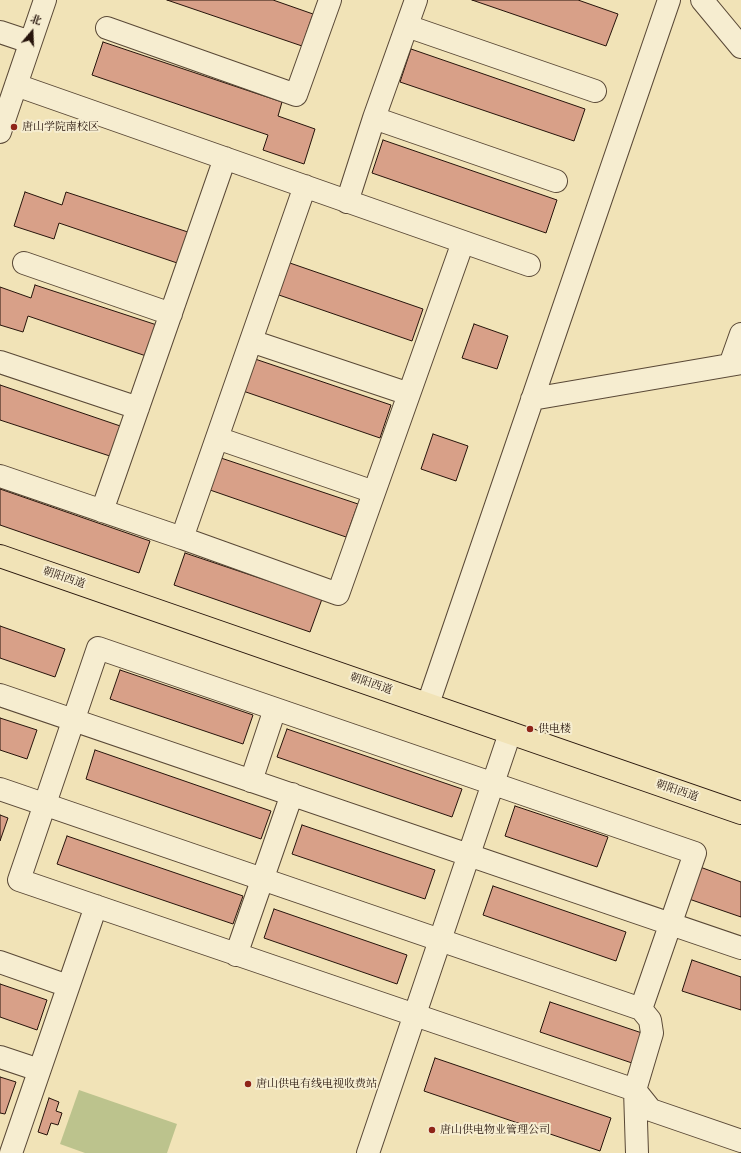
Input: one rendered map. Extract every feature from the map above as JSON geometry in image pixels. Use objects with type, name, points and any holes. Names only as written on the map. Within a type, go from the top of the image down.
[{"type":"main road","name":"朝阳西道","points":[[0,556],[741,813]]},
{"type":"street","points":[[0,132],[45,0]]},
{"type":"street","points":[[107,28],[296,95],[330,0]]},
{"type":"street","points":[[346,202],[416,0]]},
{"type":"street","points":[[428,704],[669,0]]},
{"type":"street","points":[[702,0],[741,47]]},
{"type":"street","points":[[407,26],[595,91]]},
{"type":"street","points":[[0,32],[30,42]]},
{"type":"street","points":[[16,85],[529,265]]},
{"type":"street","points":[[374,118],[556,181]]},
{"type":"street","points":[[102,511],[225,158]]},
{"type":"street","points":[[182,538],[305,186]]},
{"type":"street","points":[[0,476],[182,538],[338,594],[463,242]]},
{"type":"street","points":[[24,263],[171,314]]},
{"type":"street","points":[[532,399],[735,364],[741,334]]},
{"type":"street","points":[[251,341],[409,394]]},
{"type":"street","points":[[0,362],[138,408]]},
{"type":"street","points":[[217,438],[374,492]]},
{"type":"street","points":[[640,1009],[695,853],[98,648],[19,880],[635,1090],[651,1110],[741,1141]]},
{"type":"street","points":[[0,695],[741,948]]},
{"type":"street","points":[[251,781],[275,709]]},
{"type":"street","points":[[368,1153],[510,733]]},
{"type":"street","points":[[0,789],[640,1009],[650,1020],[652,1033],[635,1090],[637,1153]]},
{"type":"street","points":[[236,954],[292,794]]},
{"type":"street","points":[[13,1149],[96,906]]},
{"type":"street","points":[[0,962],[68,986]]},
{"type":"street","points":[[0,1057],[39,1070]]},
{"type":"green space","points":[[79,1090],[177,1124],[167,1153],[85,1153],[60,1144]]},
{"type":"building","points":[[167,0],[273,0],[313,14],[302,46]]},
{"type":"building","points":[[472,0],[578,0],[618,14],[606,46]]},
{"type":"building","points":[[103,42],[282,102],[278,116],[315,129],[304,164],[263,150],[268,135],[92,75]]},
{"type":"building","points":[[411,49],[585,109],[574,141],[400,82]]},
{"type":"building","points":[[383,140],[557,200],[546,233],[372,173]]},
{"type":"building","points":[[25,192],[62,205],[66,192],[200,236],[189,267],[59,223],[54,239],[14,226]]},
{"type":"building","points":[[287,262],[423,309],[412,341],[276,294]]},
{"type":"building","points":[[35,285],[169,329],[158,360],[28,316],[23,332],[0,325],[0,287],[31,298]]},
{"type":"building","points":[[474,324],[508,336],[497,369],[462,358]]},
{"type":"building","points":[[255,359],[391,405],[380,438],[243,391]]},
{"type":"building","points":[[0,385],[132,430],[122,460],[0,420]]},
{"type":"building","points":[[433,434],[468,446],[456,481],[421,469]]},
{"type":"building","points":[[221,458],[358,504],[346,537],[210,490]]},
{"type":"building","points":[[0,489],[150,541],[139,573],[0,525]]},
{"type":"building","points":[[185,553],[322,599],[310,632],[174,585]]},
{"type":"building","points":[[0,626],[65,649],[55,677],[0,658]]},
{"type":"building","points":[[120,670],[253,715],[243,744],[110,699]]},
{"type":"building","points":[[0,718],[37,730],[27,759],[0,750]]},
{"type":"building","points":[[287,729],[462,789],[452,817],[277,757]]},
{"type":"building","points":[[95,750],[271,811],[261,839],[86,779]]},
{"type":"building","points":[[515,806],[608,837],[597,867],[505,836]]},
{"type":"building","points":[[0,815],[8,818],[0,841]]},
{"type":"building","points":[[302,825],[435,870],[425,899],[292,854]]},
{"type":"building","points":[[67,836],[243,896],[233,924],[57,864]]},
{"type":"building","points":[[700,867],[741,882],[741,917],[689,899]]},
{"type":"building","points":[[493,886],[626,932],[616,961],[483,915]]},
{"type":"building","points":[[274,909],[407,955],[397,984],[264,938]]},
{"type":"building","points":[[692,960],[741,977],[741,1010],[682,991]]},
{"type":"building","points":[[0,984],[47,1000],[37,1030],[0,1017]]},
{"type":"building","points":[[550,1002],[642,1033],[632,1063],[540,1032]]},
{"type":"building","points":[[435,1058],[611,1118],[600,1151],[424,1091]]},
{"type":"building","points":[[0,1077],[16,1082],[5,1114],[0,1113]]},
{"type":"building","points":[[49,1098],[59,1102],[56,1111],[62,1113],[58,1125],[51,1123],[47,1135],[38,1132]]},
{"type":"place","name":"唐山学院南校区","points":[[14,127]]},
{"type":"place","name":"供电楼","points":[[530,729]]},
{"type":"place","name":"唐山供电有线电视收费站","points":[[248,1084]]},
{"type":"place","name":"唐山供电物业管理公司","points":[[432,1130]]}]
